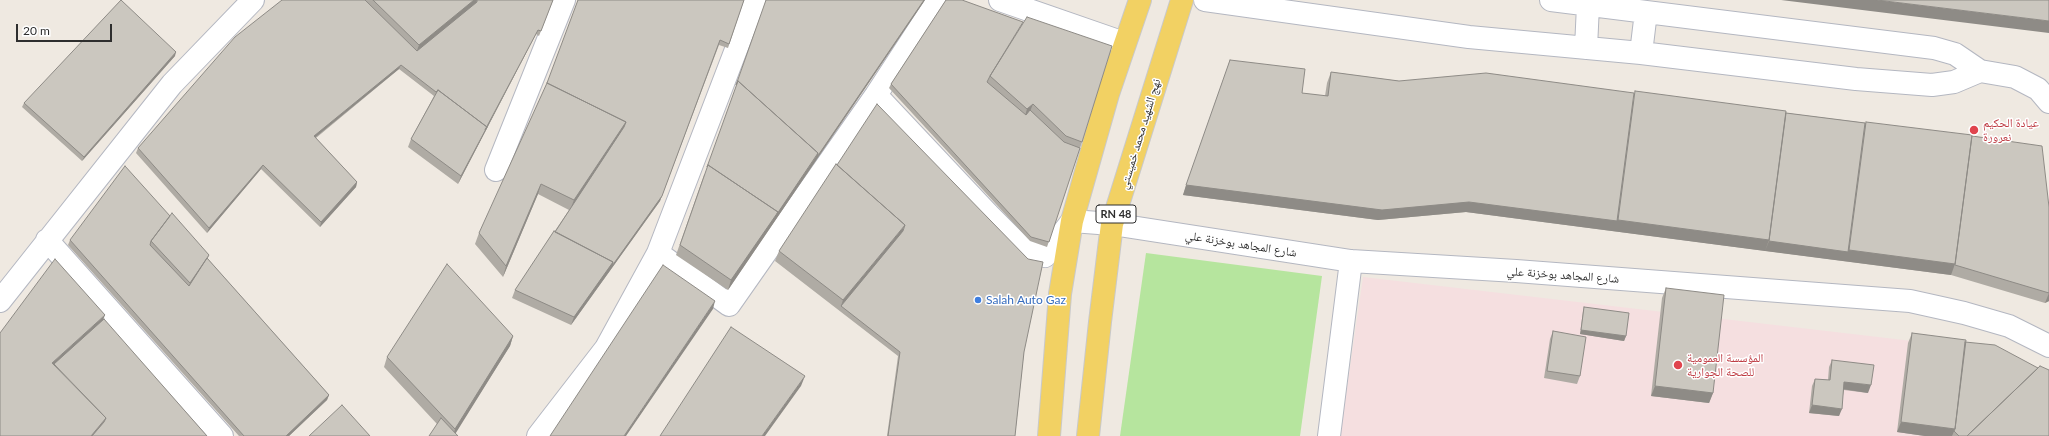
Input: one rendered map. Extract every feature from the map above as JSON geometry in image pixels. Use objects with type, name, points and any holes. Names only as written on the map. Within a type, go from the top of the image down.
[{"type":"main road","points":[[1050,436],[1060,294],[1072,221],[1124,43],[1140,0]]},
{"type":"main road","name":"نهج الشهيد محمد خميستي","points":[[1088,436],[1112,224],[1182,0]]},
{"type":"street","points":[[0,301],[172,84],[253,0]]},
{"type":"street","points":[[496,170],[564,0]]},
{"type":"street","points":[[538,436],[606,348],[658,253],[755,0]]},
{"type":"street","points":[[658,253],[729,306],[876,95],[938,0]]},
{"type":"street","points":[[1000,0],[1124,43]]},
{"type":"street","points":[[1205,0],[1470,37],[1641,52],[1856,79],[1932,85],[1954,82],[1980,71]]},
{"type":"street","points":[[1551,0],[1934,48],[1955,54],[1980,71],[2015,77],[2038,89],[2049,102]]},
{"type":"street","points":[[1586,48],[1588,5]]},
{"type":"street","points":[[1641,52],[1646,12]]},
{"type":"street","points":[[876,95],[1022,248],[1045,256],[1072,221]]},
{"type":"street","name":"شارع المجاهد بوخزنة علي","points":[[1072,221],[1112,224],[1351,261],[1516,271],[1910,301],[1964,313],[2009,326],[2049,346]]},
{"type":"street","points":[[47,240],[222,436]]},
{"type":"street","points":[[1329,436],[1351,261]]},
{"type":"shaded area","name":"المؤسسة العمومية للصحة الجوارية","points":[[1363,277],[1964,347],[2049,436],[1340,436]]},
{"type":"green space","points":[[1146,253],[1322,276],[1300,436],[1120,436]]},
{"type":"building","points":[[121,0],[176,52],[84,157],[24,103]]},
{"type":"building","points":[[282,0],[365,0],[417,51],[477,2],[477,0],[553,0],[541,31],[538,30],[487,127],[438,90],[436,92],[401,65],[314,136],[357,182],[321,222],[263,165],[209,228],[138,148],[235,37]]},
{"type":"building","points":[[373,0],[474,0],[419,45]]},
{"type":"building","points":[[578,0],[744,0],[729,44],[720,40],[662,196],[612,266],[613,262],[555,232],[626,122],[547,83]]},
{"type":"building","points":[[766,0],[924,0],[817,157],[818,153],[738,81],[736,85]]},
{"type":"building","points":[[946,0],[962,0],[1023,22],[987,82],[1026,115],[1030,110],[1064,142],[1080,148],[1049,242],[1031,237],[891,84]]},
{"type":"building","points":[[1877,0],[2049,0],[2049,21]]},
{"type":"building","points":[[1027,17],[1112,46],[1082,142],[1066,136],[1033,104],[1027,109],[990,76]]},
{"type":"building","points":[[1230,60],[1305,69],[1302,93],[1328,96],[1331,72],[1399,81],[1486,73],[1634,93],[1617,221],[1469,202],[1382,210],[1186,185]]},
{"type":"building","points":[[738,81],[818,153],[777,214],[778,212],[708,165],[707,167]]},
{"type":"building","points":[[547,83],[626,122],[574,200],[541,184],[506,266],[479,233]]},
{"type":"building","points":[[438,90],[487,127],[461,176],[411,139]]},
{"type":"building","points":[[1635,91],[1786,111],[1769,240],[1618,220]]},
{"type":"building","points":[[877,104],[1028,259],[1043,262],[1024,352],[1015,436],[888,436],[900,352],[841,306],[903,231],[905,225],[837,165]]},
{"type":"building","points":[[1786,113],[1865,123],[1848,252],[1769,241]]},
{"type":"building","points":[[1866,122],[1972,135],[1955,264],[1849,250]]},
{"type":"building","points":[[1972,136],[2042,146],[2049,207],[2049,293],[1955,265]]},
{"type":"building","points":[[836,164],[905,225],[843,300],[779,251]]},
{"type":"building","points":[[708,165],[778,212],[731,280],[680,245]]},
{"type":"building","points":[[125,166],[170,216],[151,241],[150,245],[189,286],[207,258],[329,395],[286,436],[244,436],[70,240]]},
{"type":"building","points":[[172,213],[209,255],[190,283],[151,241]]},
{"type":"building","points":[[554,231],[613,262],[574,317],[515,290]]},
{"type":"building","points":[[55,259],[105,315],[52,363],[106,418],[91,436],[0,436],[0,333]]},
{"type":"building","points":[[447,264],[513,336],[455,429],[387,357]]},
{"type":"building","points":[[663,265],[715,301],[624,436],[550,436]]},
{"type":"building","points":[[1666,288],[1724,295],[1713,393],[1655,386]]},
{"type":"building","points":[[1584,307],[1629,313],[1626,336],[1581,330]]},
{"type":"building","points":[[104,319],[207,436],[92,436],[106,418],[54,364]]},
{"type":"building","points":[[731,327],[805,376],[762,436],[660,436]]},
{"type":"building","points":[[1553,331],[1586,337],[1580,376],[1547,371]]},
{"type":"building","points":[[1912,333],[1966,340],[1955,429],[1901,422]]},
{"type":"building","points":[[1965,342],[1995,345],[2038,368],[1967,436],[1959,436],[1954,431]]},
{"type":"building","points":[[1832,360],[1874,365],[1871,385],[1844,382],[1842,409],[1812,405],[1815,379],[1830,380]]},
{"type":"building","points":[[2040,366],[2049,370],[2049,436],[1967,436]]},
{"type":"building","points":[[342,405],[370,436],[309,436]]},
{"type":"building","points":[[441,418],[458,436],[429,436]]},
{"type":"place","name":"عيادة الحكيم نعرورة","points":[[1974,130]]},
{"type":"place","name":"Salah Auto Gaz","points":[[978,300]]},
{"type":"place","name":"المؤسسة العمومية للصحة الجوارية","points":[[1678,365]]}]
